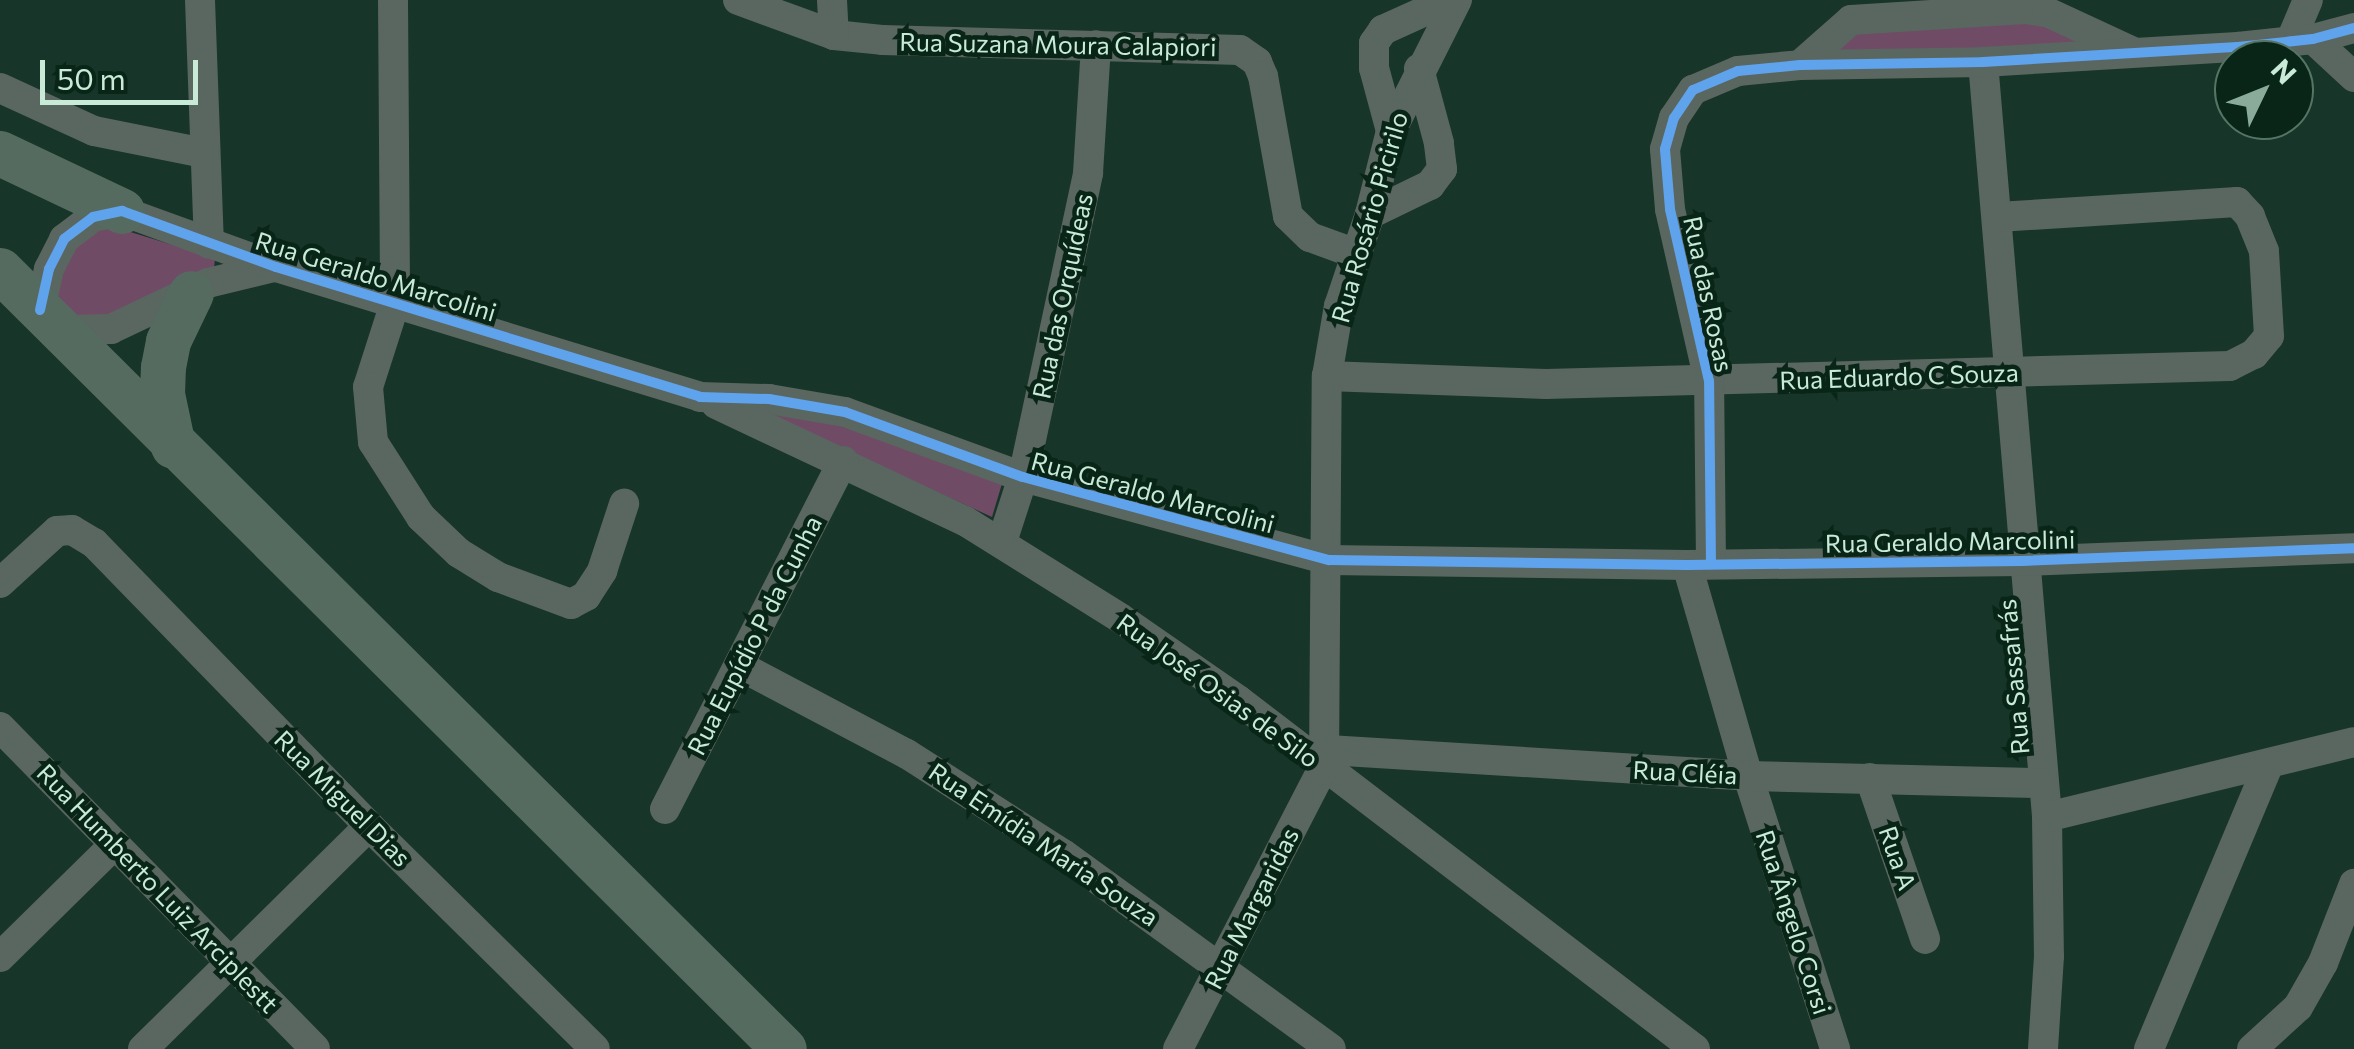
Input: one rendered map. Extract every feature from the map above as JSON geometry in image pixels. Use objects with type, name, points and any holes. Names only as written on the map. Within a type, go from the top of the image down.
[{"type":"highway","points":[[0,153],[122,211]]},
{"type":"highway","points":[[0,270],[776,1046]]},
{"type":"highway","points":[[173,446],[162,394],[163,367],[178,316],[191,293]]},
{"type":"street","points":[[200,0],[209,244]]},
{"type":"street","points":[[393,0],[395,303],[368,387],[372,442],[421,517],[459,554],[498,577],[578,603],[602,571],[624,504]]},
{"type":"street","name":"Rua Suzana Moura Calapiori","points":[[738,0],[834,35],[1225,47],[1250,55],[1268,90],[1288,216],[1310,237],[1354,253]]},
{"type":"street","points":[[832,0],[834,35]]},
{"type":"street","points":[[1391,130],[1374,68],[1374,43],[1383,30],[1453,0]]},
{"type":"street","name":"Rua Rosário Picirilo","points":[[1326,758],[1326,381],[1354,253],[1370,214],[1391,130],[1453,0]]},
{"type":"street","points":[[2302,40],[2308,0]]},
{"type":"street","points":[[1800,64],[1850,20],[2025,8],[2047,12],[2131,51]]},
{"type":"street","name":"Rua das Rosas","points":[[2302,40],[2354,28]]},
{"type":"street","name":"Rua das Orquídeas","points":[[1002,542],[1023,478],[1088,173],[1096,46]]},
{"type":"street","name":"Rua das Rosas","points":[[1699,564],[1709,381],[1670,208],[1665,149],[1674,118],[1693,90],[1738,70],[1800,64],[1984,62],[2214,46]]},
{"type":"street","points":[[2314,48],[2354,76]]},
{"type":"street","name":"Rua Sassafrás","points":[[1984,62],[2022,561],[2047,818],[2050,956],[2043,1049]]},
{"type":"street","points":[[1370,214],[1430,185],[1442,169],[1440,143],[1418,70]]},
{"type":"street","points":[[0,88],[94,131],[204,153]]},
{"type":"street","name":"Rua Eduardo C Souza","points":[[1326,381],[1546,384],[2230,366],[2264,345],[2271,326],[2258,232],[2243,208],[2225,200],[1997,216]]},
{"type":"street","points":[[50,320],[49,269],[64,239],[93,217],[122,211]]},
{"type":"street","name":"Rua Geraldo Marcolini","points":[[122,211],[276,266],[700,397],[770,400],[845,412],[1023,478],[1328,560],[1699,564],[2022,561],[2354,548]]},
{"type":"street","name":"Rua Geraldo Marcolini","points":[[50,320],[111,328],[230,275],[276,266]]},
{"type":"street","name":"Rua José Osias de Silo","points":[[700,397],[1002,542],[1326,758],[1693,1048]]},
{"type":"street","name":"Rua Eupídio P da Cunha","points":[[665,809],[842,462]]},
{"type":"street","name":"Rua Miguel Dias","points":[[0,582],[56,530],[72,530],[94,544],[594,1049]]},
{"type":"street","name":"Rua Ângelo Corsi","points":[[1699,564],[1748,776],[1835,1049]]},
{"type":"street","name":"Rua Emídia Maria Souza","points":[[740,666],[907,754],[1063,854],[1222,965],[1331,1049]]},
{"type":"street","name":"Rua Humberto Luiz Arciplestt","points":[[0,728],[315,1049]]},
{"type":"street","points":[[2047,818],[2354,742]]},
{"type":"street","name":"Rua Cléia","points":[[1326,758],[1748,776],[2043,783]]},
{"type":"street","name":"Rua Margaridas","points":[[1178,1049],[1326,758]]},
{"type":"street","points":[[2149,1049],[2269,763]]},
{"type":"street","name":"Rua A","points":[[1870,778],[1925,939]]},
{"type":"street","points":[[143,1049],[369,826]]},
{"type":"street","points":[[0,957],[115,844]]},
{"type":"street","points":[[2252,1049],[2298,1007],[2323,963],[2354,884]]},
{"type":"shaded area","points":[[2036,13],[2095,46],[1818,60],[1858,25]]},
{"type":"shaded area","points":[[111,226],[215,258],[214,269],[116,313],[95,319],[74,315],[59,301],[55,280],[61,260],[91,232]]},
{"type":"shaded area","points":[[776,406],[1004,477],[992,517],[771,416]]},
{"type":"cycle path","points":[[1711,564],[1709,381],[1670,209],[1665,149],[1674,118],[1693,90],[1738,71],[1800,65],[1983,62],[2238,47],[2313,39],[2354,28]]},
{"type":"cycle path","points":[[40,310],[49,269],[64,239],[93,217],[122,211],[276,267],[700,397],[769,399],[845,412],[1023,477],[1329,560],[1687,565],[2022,561],[2354,548]]}]
